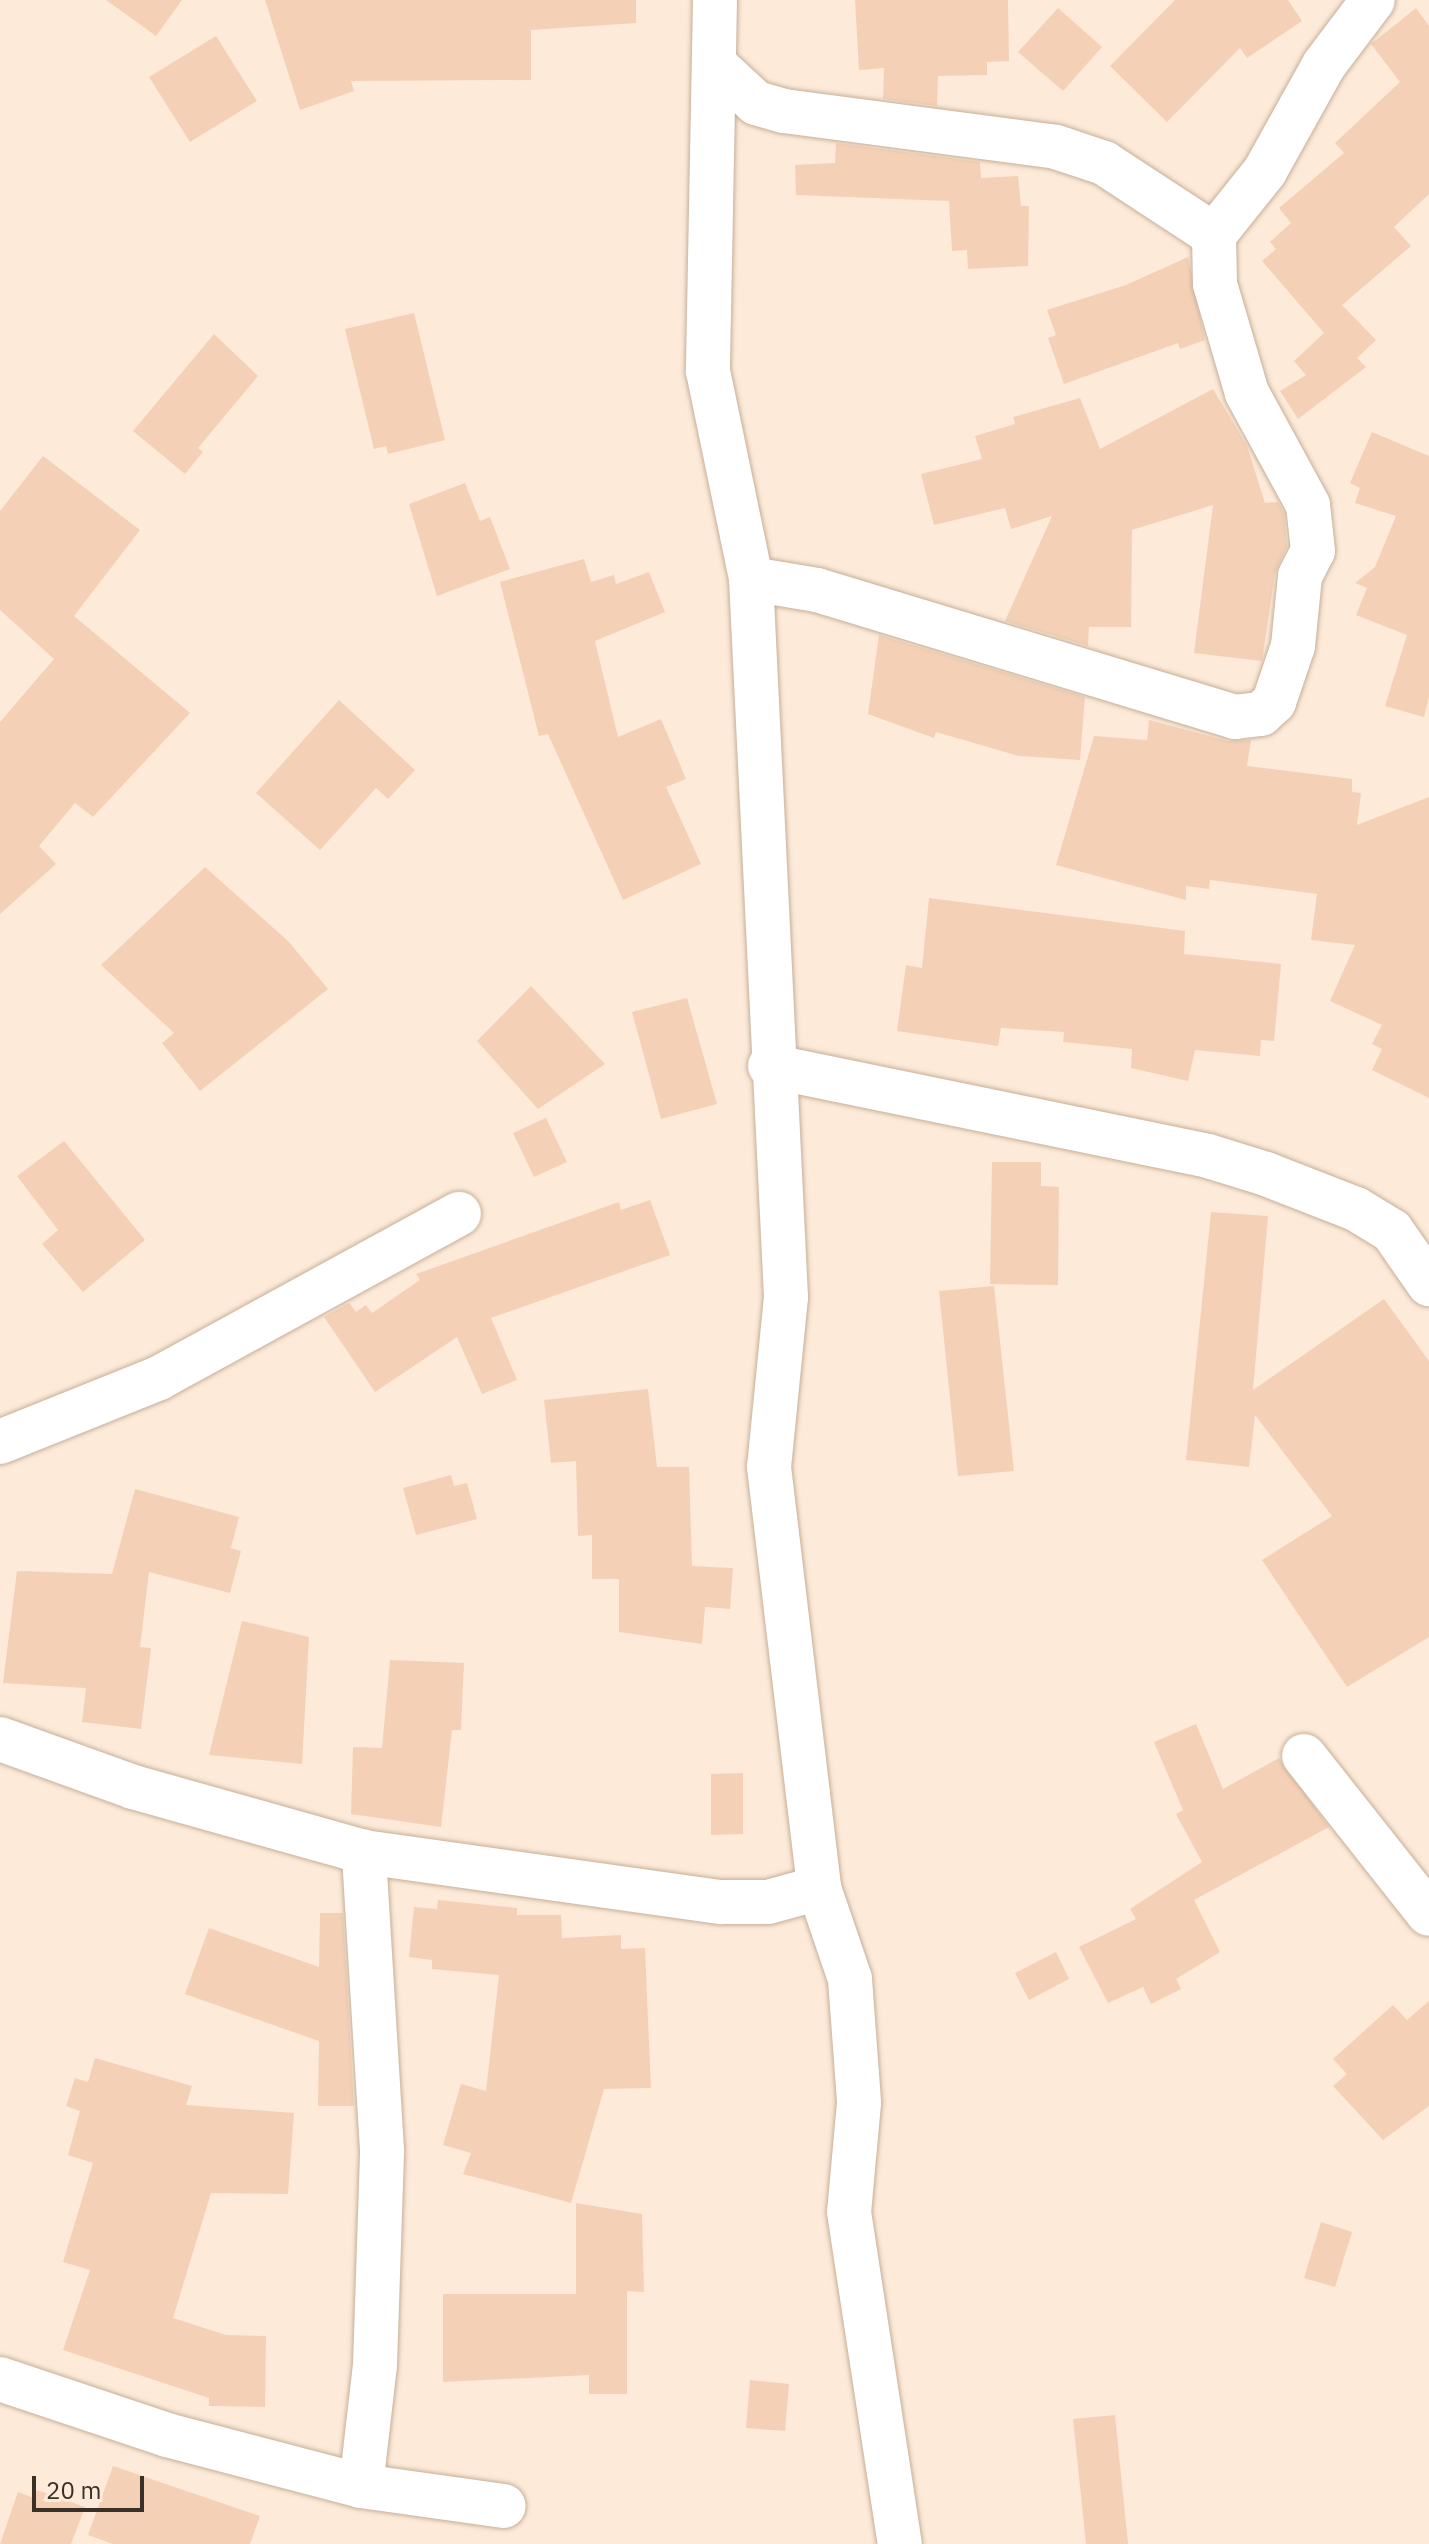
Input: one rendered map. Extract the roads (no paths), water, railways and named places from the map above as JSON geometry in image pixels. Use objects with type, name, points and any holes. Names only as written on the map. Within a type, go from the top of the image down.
[{"type":"street","points":[[715,0],[717,67],[708,371],[751,579],[770,1066],[786,1297],[769,1467],[819,1888],[850,1979],[859,2103],[849,2212],[900,2544]]},
{"type":"street","points":[[751,579],[858,602],[1147,694],[1235,717],[1261,714],[1274,702],[1286,672],[1300,576],[1313,551],[1308,505],[1247,393],[1215,284],[1214,235],[1265,171],[1324,65],[1373,0]]},
{"type":"street","points":[[717,67],[756,103],[784,111],[1056,147],[1104,163],[1214,235]]},
{"type":"street","points":[[770,1066],[1208,1156],[1266,1174],[1356,1209],[1392,1231],[1429,1284]]},
{"type":"street","points":[[4,1432],[159,1378],[459,1214]]},
{"type":"street","points":[[0,1739],[133,1787],[364,1852],[722,1902],[768,1902],[819,1888]]},
{"type":"street","points":[[1304,1756],[1429,1914]]},
{"type":"street","points":[[361,2486],[375,2365],[382,2150],[364,1852]]},
{"type":"street","points":[[0,2379],[167,2435],[361,2486],[504,2506]]}]
